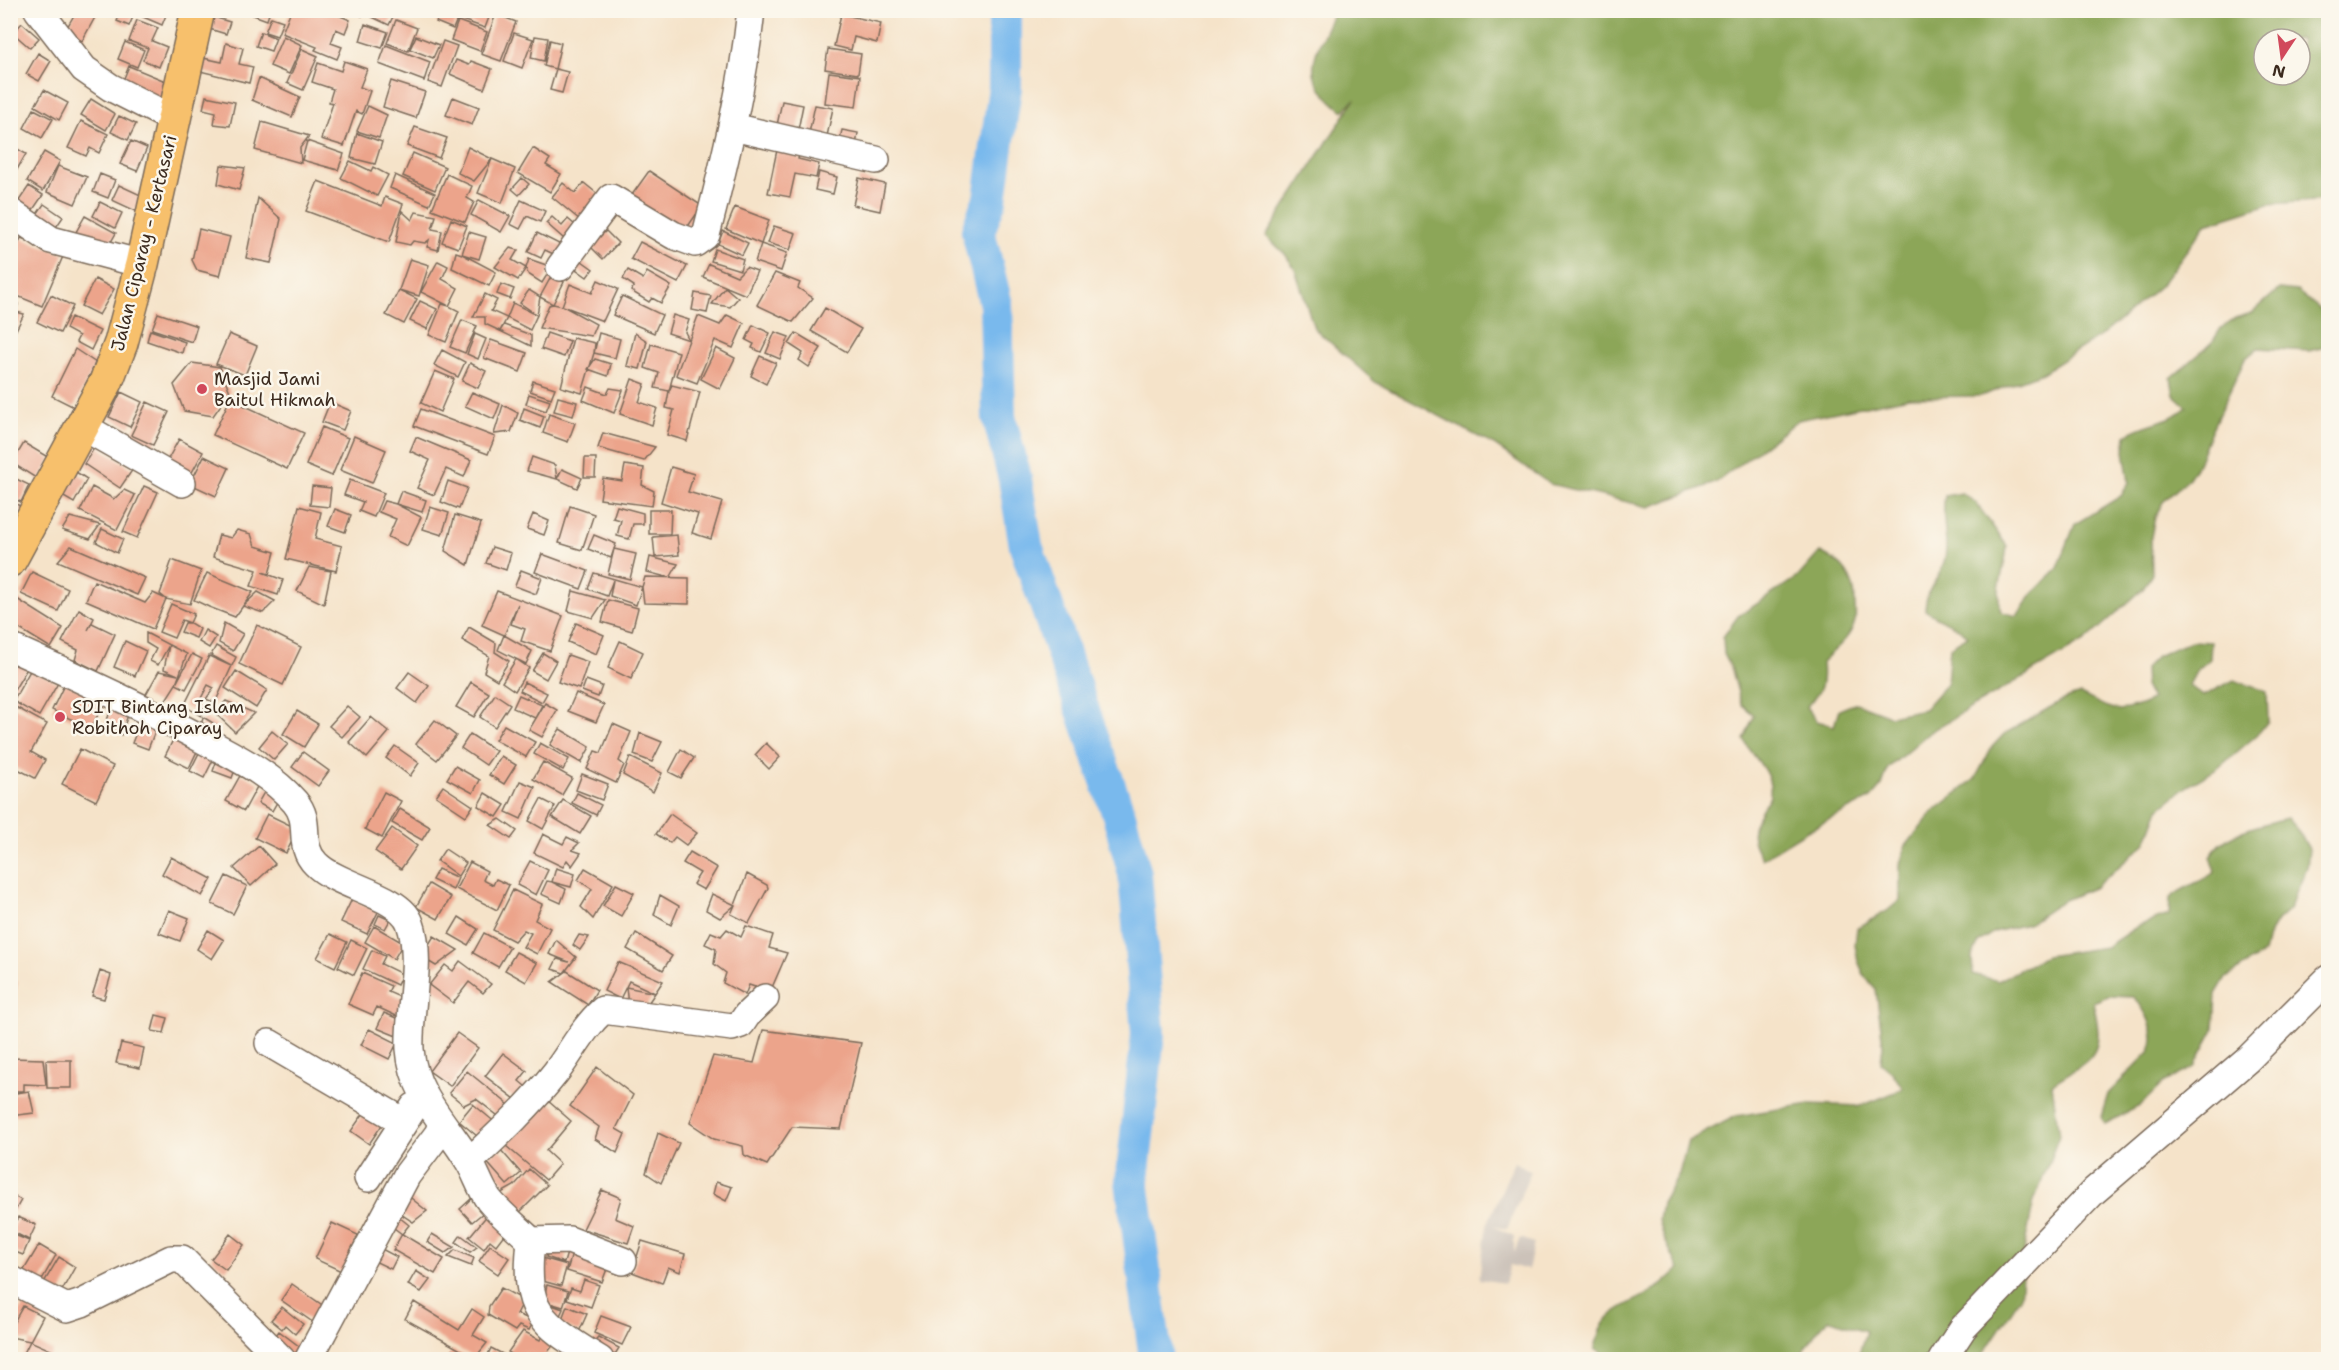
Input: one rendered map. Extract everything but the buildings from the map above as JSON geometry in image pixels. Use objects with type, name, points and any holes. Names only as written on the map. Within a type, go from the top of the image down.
[{"type":"main road","name":"Jalan Ciparay - Kertasari","points":[[10,560],[114,363],[142,264],[198,10]]},
{"type":"street","points":[[38,10],[84,69],[110,87],[175,120]]},
{"type":"street","points":[[560,267],[611,198],[673,235],[695,243],[706,236],[733,127],[746,62],[751,10]]},
{"type":"street","points":[[733,127],[876,160]]},
{"type":"street","points":[[10,212],[51,240],[142,264]]},
{"type":"street","points":[[82,426],[183,483]]},
{"type":"street","points":[[10,647],[133,702],[261,771],[295,802],[305,816],[304,843],[316,865],[396,907],[410,921],[414,941],[414,1014],[410,1047],[412,1070],[442,1124],[470,1161],[488,1198],[531,1241],[530,1294],[544,1320],[600,1359]]},
{"type":"street","points":[[1942,1359],[1963,1328],[2094,1191],[2248,1059],[2328,979]]},
{"type":"street","points":[[470,1161],[520,1114],[557,1072],[585,1029],[603,1010],[732,1027],[741,1024],[765,998]]},
{"type":"street","points":[[269,1044],[404,1122]]},
{"type":"street","points":[[368,1178],[423,1093]]},
{"type":"street","points":[[308,1359],[407,1175],[438,1134],[442,1124]]},
{"type":"street","points":[[531,1241],[569,1240],[623,1261]]},
{"type":"street","points":[[10,1279],[67,1308],[82,1303],[171,1259],[182,1259],[282,1359]]},
{"type":"shaded area","points":[[1514,1162],[1531,1171],[1507,1229],[1492,1226],[1514,1236],[1514,1253],[1520,1238],[1534,1243],[1528,1270],[1510,1265],[1505,1283],[1479,1279],[1487,1225]]},
{"type":"green space","points":[[1334,11],[2328,11],[2328,200],[2269,204],[2206,224],[2161,285],[2105,333],[2042,373],[1981,396],[1909,397],[1798,420],[1715,483],[1649,507],[1550,484],[1494,445],[1375,382],[1314,328],[1295,269],[1285,254],[1266,236],[1355,99],[1343,111],[1328,98],[1314,75],[1316,54]]},
{"type":"green space","points":[[2279,289],[2297,291],[2326,314],[2328,339],[2325,347],[2309,351],[2258,348],[2245,359],[2198,464],[2189,478],[2163,502],[2155,517],[2151,537],[2152,574],[2143,589],[2085,641],[1931,731],[1888,768],[1882,785],[1871,798],[1807,831],[1762,859],[1754,844],[1752,833],[1769,797],[1770,786],[1765,772],[1744,740],[1754,715],[1741,704],[1732,670],[1724,654],[1723,637],[1738,616],[1797,578],[1820,552],[1841,566],[1850,578],[1854,593],[1855,619],[1846,638],[1822,662],[1821,687],[1806,707],[1817,721],[1834,726],[1839,710],[1856,703],[1890,716],[1924,709],[1947,683],[1950,647],[1968,636],[1925,610],[1928,594],[1942,569],[1946,554],[1945,496],[1962,493],[1976,503],[2007,546],[1999,587],[1999,603],[2001,612],[2017,616],[2032,594],[2058,568],[2075,524],[2121,496],[2129,482],[2124,451],[2126,435],[2173,416],[2187,407],[2174,395],[2171,378],[2211,344],[2221,328],[2235,318],[2252,313]]},
{"type":"green space","points":[[2191,641],[2211,642],[2210,659],[2197,670],[2189,685],[2203,696],[2234,680],[2267,692],[2268,721],[2258,734],[2217,769],[2186,787],[2159,809],[2146,843],[2095,887],[2064,900],[2028,924],[1994,932],[1979,942],[1972,957],[1973,974],[1998,981],[2046,956],[2106,947],[2138,926],[2169,915],[2170,898],[2215,872],[2210,857],[2225,841],[2244,830],[2287,818],[2309,849],[2307,867],[2289,910],[2277,921],[2268,936],[2264,953],[2225,979],[2216,994],[2214,1029],[2194,1067],[2164,1082],[2140,1106],[2105,1124],[2101,1117],[2108,1094],[2150,1051],[2153,1037],[2147,1016],[2134,997],[2108,996],[2093,1002],[2098,1034],[2097,1045],[2093,1053],[2078,1067],[2052,1084],[2059,1136],[2034,1201],[2025,1243],[2020,1298],[1980,1359],[1857,1359],[1866,1331],[1828,1319],[1798,1359],[1612,1359],[1595,1349],[1603,1325],[1617,1310],[1660,1286],[1679,1269],[1664,1238],[1659,1220],[1662,1203],[1679,1174],[1688,1141],[1736,1116],[1810,1104],[1861,1106],[1903,1089],[1893,1073],[1881,1063],[1883,1045],[1876,989],[1865,977],[1858,961],[1855,945],[1857,928],[1887,911],[1900,900],[1900,864],[1905,847],[1933,812],[1975,779],[1992,747],[2004,734],[2063,700],[2080,694],[2108,707],[2122,710],[2152,700],[2145,686],[2144,669],[2157,656]]},
{"type":"waterway","points":[[1005,10],[1005,87],[990,199],[978,231],[996,305],[999,417],[1015,479],[1026,546],[1119,815],[1135,874],[1148,1034],[1132,1181],[1156,1360]]},
{"type":"place","name":"Masjid Jami Baitul Hikmah","points":[[202,389]]},
{"type":"place","name":"SDIT Bintang Islam Robithoh Ciparay","points":[[60,717]]}]
